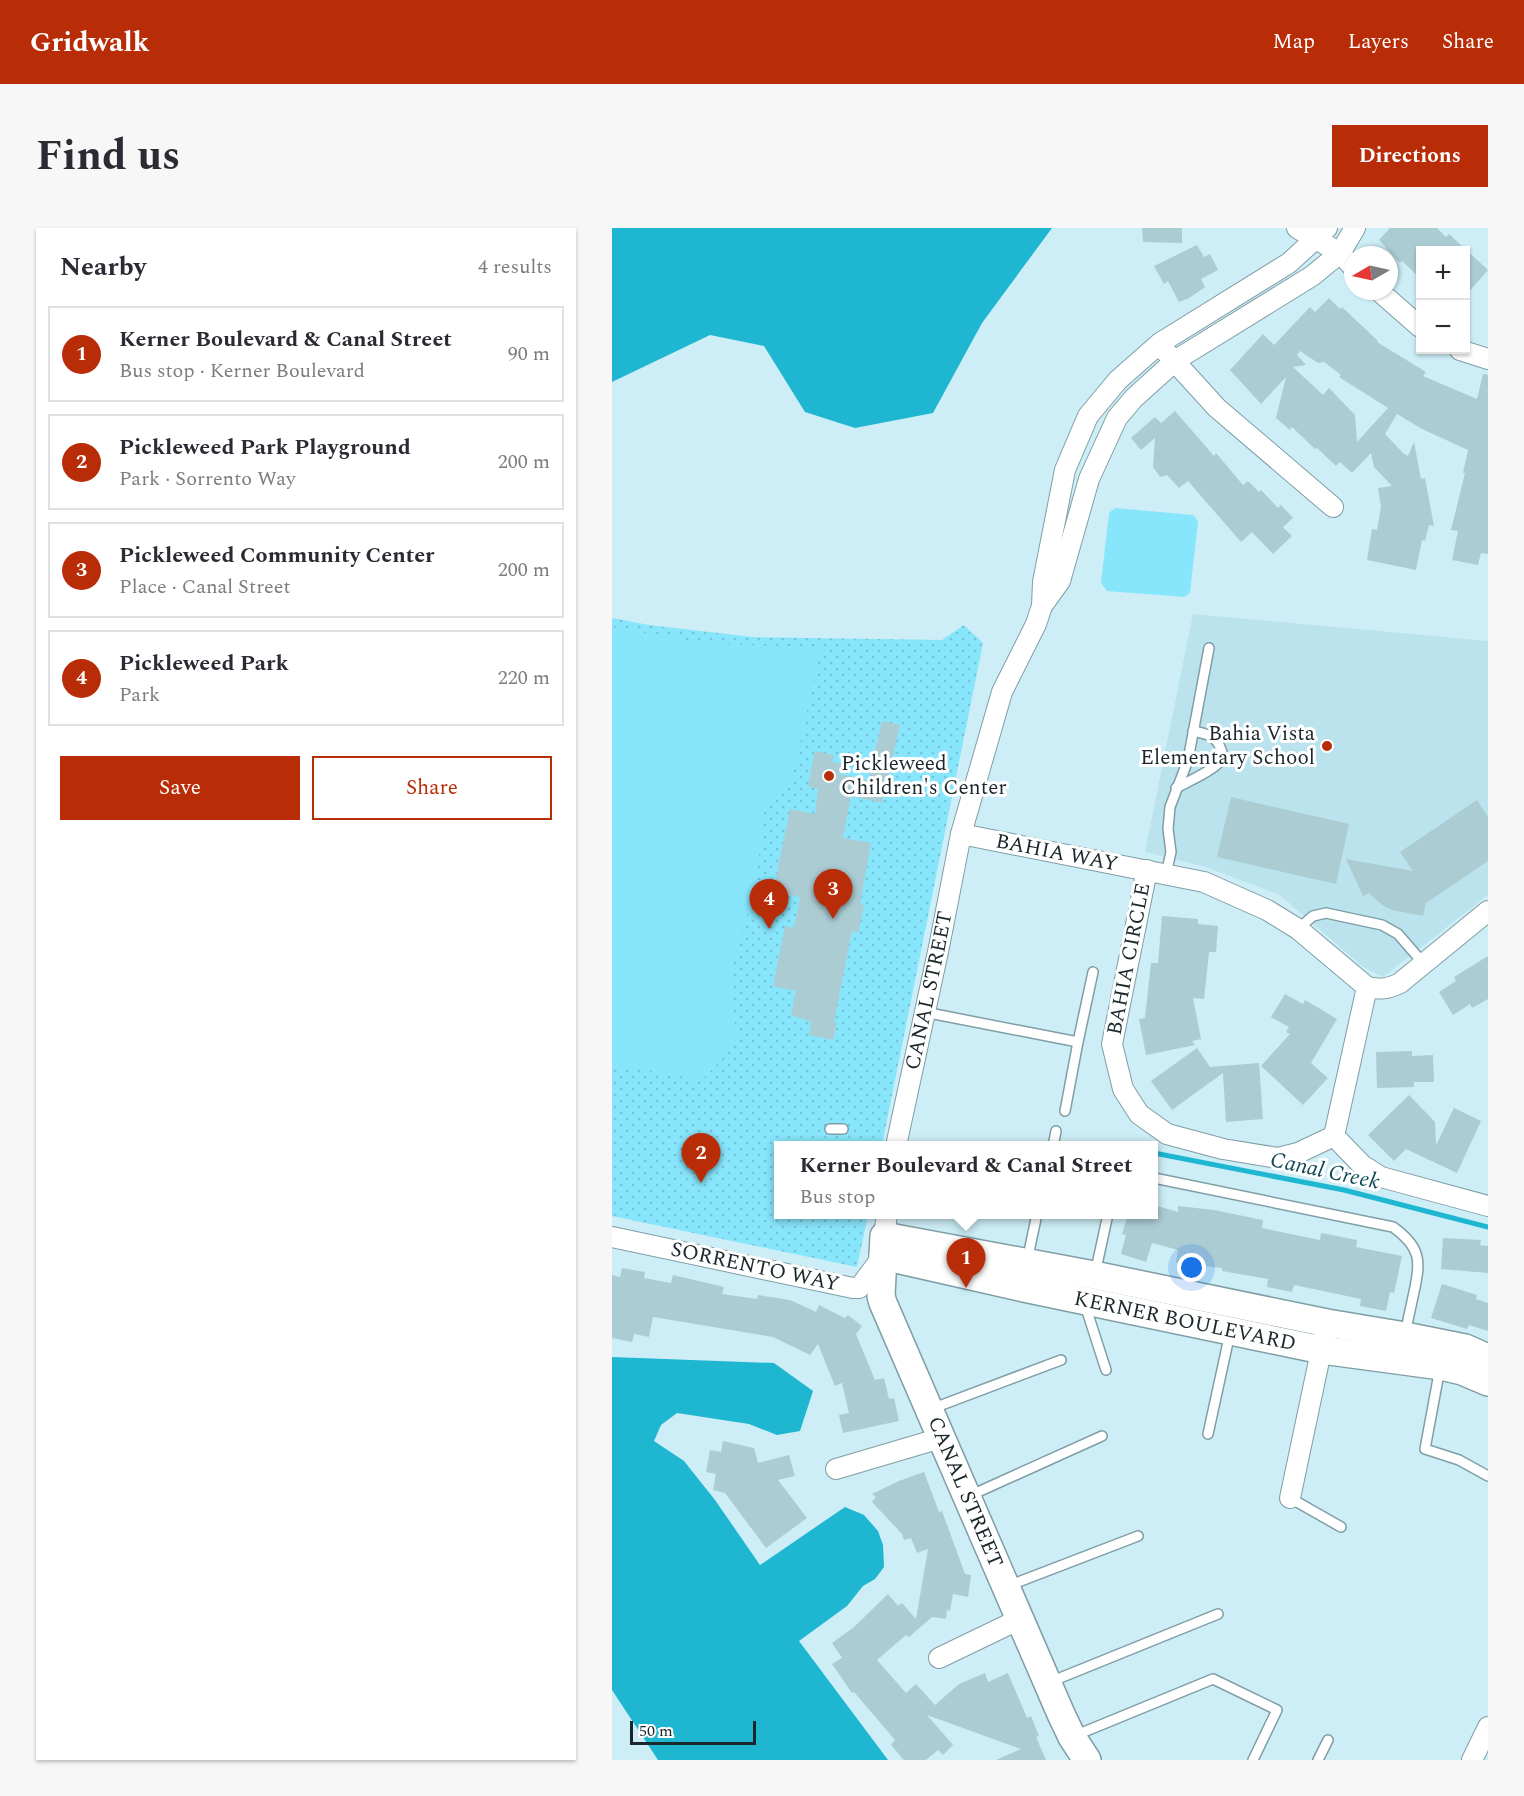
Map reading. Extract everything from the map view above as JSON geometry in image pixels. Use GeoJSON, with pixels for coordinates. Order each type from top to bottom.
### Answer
{"type":"FeatureCollection","features":[{"type":"Feature","properties":{"kind":"street"},"geometry":{"type":"LineString","coordinates":[[1297,228],[1321,233],[1344,258]]}},
{"type":"Feature","properties":{"kind":"street"},"geometry":{"type":"LineString","coordinates":[[1350,246],[1355,228]]}},
{"type":"Feature","properties":{"kind":"street"},"geometry":{"type":"LineString","coordinates":[[1042,606],[1042,582],[1065,470],[1088,416],[1118,380],[1160,343],[1289,263],[1321,233]]}},
{"type":"Feature","properties":{"kind":"street"},"geometry":{"type":"LineString","coordinates":[[1042,606],[1060,581],[1089,479],[1117,418],[1134,398],[1174,362],[1312,276],[1344,261]]}},
{"type":"Feature","properties":{"kind":"street"},"geometry":{"type":"LineString","coordinates":[[1389,300],[1416,323]]}},
{"type":"Feature","properties":{"kind":"street"},"geometry":{"type":"LineString","coordinates":[[1160,343],[1174,362],[1217,408],[1334,507]]}},
{"type":"Feature","properties":{"kind":"street"},"geometry":{"type":"LineString","coordinates":[[1470,353],[1488,359]]}},
{"type":"Feature","properties":{"kind":"street","name":"CANAL STREET"},"geometry":{"type":"LineString","coordinates":[[897,1141],[961,834],[1002,692],[1036,624],[1042,606]]}},
{"type":"Feature","properties":{"kind":"street","name":"BAHIA WAY"},"geometry":{"type":"LineString","coordinates":[[961,834],[1204,882],[1244,898],[1298,929],[1367,987]]}},
{"type":"Feature","properties":{"kind":"street","name":"BAHIA CIRCLE"},"geometry":{"type":"LineString","coordinates":[[1157,872],[1112,1044],[1123,1089],[1139,1114],[1167,1134],[1223,1149],[1278,1158],[1298,1153],[1334,1136]]}},
{"type":"Feature","properties":{"kind":"street"},"geometry":{"type":"LineString","coordinates":[[1487,914],[1390,988],[1377,990],[1367,987],[1334,1136],[1362,1165],[1381,1177],[1488,1206]]}},
{"type":"Feature","properties":{"kind":"street","name":"CANAL STREET"},"geometry":{"type":"LineString","coordinates":[[885,1236],[881,1296],[1047,1683],[1072,1737],[1087,1760]]}},
{"type":"Feature","properties":{"kind":"street","name":"KERNER BOULEVARD"},"geometry":{"type":"LineString","coordinates":[[885,1236],[1465,1348],[1488,1358]]}},
{"type":"Feature","properties":{"kind":"street","name":"KERNER BOULEVARD"},"geometry":{"type":"LineString","coordinates":[[885,1236],[1084,1300],[1322,1350],[1441,1366],[1462,1371],[1488,1382]]}},
{"type":"Feature","properties":{"kind":"street","name":"SORRENTO WAY"},"geometry":{"type":"LineString","coordinates":[[612,1237],[859,1288],[885,1236]]}},
{"type":"Feature","properties":{"kind":"street"},"geometry":{"type":"LineString","coordinates":[[1290,1498],[1327,1323]]}},
{"type":"Feature","properties":{"kind":"street"},"geometry":{"type":"LineString","coordinates":[[836,1469],[941,1438]]}},
{"type":"Feature","properties":{"kind":"street"},"geometry":{"type":"LineString","coordinates":[[939,1658],[1020,1619]]}},
{"type":"Feature","properties":{"kind":"street"},"geometry":{"type":"LineString","coordinates":[[1472,1760],[1488,1727]]}},
{"type":"Feature","properties":{"kind":"lane"},"geometry":{"type":"LineString","coordinates":[[1157,872],[1171,852],[1168,829],[1170,807],[1188,760],[1209,648]]}},
{"type":"Feature","properties":{"kind":"lane"},"geometry":{"type":"LineString","coordinates":[[1176,788],[1215,767],[1221,760],[1222,751],[1219,742],[1209,735],[1193,731]]}},
{"type":"Feature","properties":{"kind":"lane"},"geometry":{"type":"LineString","coordinates":[[1298,929],[1313,916],[1326,913],[1382,925],[1398,934],[1424,964]]}},
{"type":"Feature","properties":{"kind":"lane"},"geometry":{"type":"LineString","coordinates":[[1065,1112],[1093,972]]}},
{"type":"Feature","properties":{"kind":"lane"},"geometry":{"type":"LineString","coordinates":[[924,1012],[1078,1042]]}},
{"type":"Feature","properties":{"kind":"lane"},"geometry":{"type":"LineString","coordinates":[[830,1129],[843,1129]]}},
{"type":"Feature","properties":{"kind":"lane"},"geometry":{"type":"LineString","coordinates":[[1054,1141],[1056,1131]]}},
{"type":"Feature","properties":{"kind":"lane"},"geometry":{"type":"LineString","coordinates":[[1158,1179],[1393,1227],[1407,1236],[1419,1258],[1419,1272],[1405,1336]]}},
{"type":"Feature","properties":{"kind":"lane"},"geometry":{"type":"LineString","coordinates":[[1027,1263],[1036,1219]]}},
{"type":"Feature","properties":{"kind":"lane"},"geometry":{"type":"LineString","coordinates":[[1095,1275],[1107,1219]]}},
{"type":"Feature","properties":{"kind":"lane"},"geometry":{"type":"LineString","coordinates":[[1084,1300],[1106,1370]]}},
{"type":"Feature","properties":{"kind":"lane"},"geometry":{"type":"LineString","coordinates":[[1208,1434],[1230,1330]]}},
{"type":"Feature","properties":{"kind":"lane"},"geometry":{"type":"LineString","coordinates":[[929,1410],[1061,1360]]}},
{"type":"Feature","properties":{"kind":"lane"},"geometry":{"type":"LineString","coordinates":[[1441,1366],[1425,1449],[1459,1460],[1488,1476]]}},
{"type":"Feature","properties":{"kind":"lane"},"geometry":{"type":"LineString","coordinates":[[967,1497],[1102,1436]]}},
{"type":"Feature","properties":{"kind":"lane"},"geometry":{"type":"LineString","coordinates":[[1290,1498],[1341,1527]]}},
{"type":"Feature","properties":{"kind":"lane"},"geometry":{"type":"LineString","coordinates":[[1006,1587],[1138,1536]]}},
{"type":"Feature","properties":{"kind":"lane"},"geometry":{"type":"LineString","coordinates":[[1047,1683],[1218,1614]]}},
{"type":"Feature","properties":{"kind":"lane"},"geometry":{"type":"LineString","coordinates":[[1072,1737],[1214,1679],[1277,1710],[1253,1760]]}},
{"type":"Feature","properties":{"kind":"lane"},"geometry":{"type":"LineString","coordinates":[[1318,1760],[1328,1740]]}},
{"type":"Feature","properties":{"kind":"shaded area"},"geometry":{"type":"Polygon","coordinates":[[[612,228],[1052,228],[982,323],[933,413],[855,428],[805,412],[764,346],[710,335],[612,382],[612,228]]]}},
{"type":"Feature","properties":{"kind":"shaded area"},"geometry":{"type":"Polygon","coordinates":[[[1115,508],[1193,515],[1198,521],[1190,593],[1184,597],[1107,591],[1101,583],[1109,513],[1115,508]]]}},
{"type":"Feature","properties":{"kind":"shaded area","name":"Bahia Vista Elementary School"},"geometry":{"type":"Polygon","coordinates":[[[1193,614],[1488,641],[1488,895],[1383,977],[1362,966],[1280,895],[1206,867],[1145,852],[1193,614]]]}},
{"type":"Feature","properties":{"kind":"shaded area"},"geometry":{"type":"Polygon","coordinates":[[[612,618],[649,625],[753,637],[942,640],[964,625],[983,643],[883,1141],[774,1141],[774,1219],[867,1219],[857,1267],[612,1216],[612,618]]]}},
{"type":"Feature","properties":{"kind":"shaded area"},"geometry":{"type":"Polygon","coordinates":[[[612,627],[708,644],[821,647],[796,763],[789,784],[768,801],[764,814],[762,845],[755,870],[753,895],[730,972],[736,1037],[728,1053],[702,1080],[612,1064],[612,627]]]}},
{"type":"Feature","properties":{"kind":"shaded area"},"geometry":{"type":"Polygon","coordinates":[[[612,1357],[774,1363],[813,1391],[800,1431],[777,1435],[749,1424],[677,1413],[661,1425],[654,1441],[684,1461],[715,1500],[760,1565],[845,1507],[864,1515],[878,1531],[883,1545],[884,1567],[875,1579],[863,1586],[847,1606],[799,1641],[888,1760],[658,1760],[612,1690],[612,1357]]]}},
{"type":"Feature","properties":{"kind":"building"},"geometry":{"type":"Polygon","coordinates":[[[1142,228],[1182,228],[1182,243],[1143,242],[1142,228]]]}},
{"type":"Feature","properties":{"kind":"building"},"geometry":{"type":"Polygon","coordinates":[[[1390,228],[1437,228],[1446,237],[1449,234],[1462,246],[1416,246],[1416,274],[1402,261],[1400,263],[1398,261],[1398,246],[1384,246],[1379,240],[1390,228]]]}},
{"type":"Feature","properties":{"kind":"building"},"geometry":{"type":"Polygon","coordinates":[[[1197,245],[1204,257],[1210,254],[1218,270],[1201,279],[1205,287],[1179,302],[1168,281],[1164,284],[1154,266],[1197,245]]]}},
{"type":"Feature","properties":{"kind":"building"},"geometry":{"type":"Polygon","coordinates":[[[1470,253],[1488,270],[1470,290],[1470,253]]]}},
{"type":"Feature","properties":{"kind":"building"},"geometry":{"type":"Polygon","coordinates":[[[1329,298],[1340,309],[1342,307],[1377,342],[1426,372],[1423,376],[1477,399],[1483,374],[1488,375],[1488,554],[1481,553],[1478,565],[1452,560],[1458,531],[1451,530],[1465,473],[1463,473],[1468,450],[1422,429],[1397,414],[1385,434],[1408,456],[1414,442],[1421,479],[1425,478],[1434,526],[1429,525],[1425,541],[1422,540],[1416,570],[1367,560],[1372,529],[1377,530],[1381,507],[1378,488],[1392,486],[1374,467],[1371,453],[1352,473],[1340,462],[1336,466],[1292,427],[1290,430],[1276,418],[1286,377],[1261,404],[1230,370],[1263,334],[1274,345],[1310,307],[1315,312],[1329,298]],[[1300,351],[1297,355],[1306,365],[1293,367],[1323,395],[1329,388],[1355,415],[1357,442],[1388,408],[1339,377],[1341,375],[1324,362],[1318,363],[1300,351]]]}},
{"type":"Feature","properties":{"kind":"building"},"geometry":{"type":"Polygon","coordinates":[[[1175,411],[1243,485],[1248,481],[1259,492],[1261,490],[1278,508],[1281,505],[1293,518],[1283,527],[1292,536],[1273,554],[1252,532],[1241,542],[1188,481],[1179,488],[1167,475],[1160,477],[1153,467],[1155,438],[1141,450],[1131,438],[1155,417],[1161,423],[1175,411]]]}},
{"type":"Feature","properties":{"kind":"building"},"geometry":{"type":"Polygon","coordinates":[[[882,721],[900,725],[882,803],[851,796],[843,838],[871,843],[860,904],[864,905],[858,933],[852,931],[834,1022],[837,1023],[833,1040],[809,1035],[811,1022],[791,1015],[796,991],[773,986],[785,926],[794,928],[800,897],[773,892],[790,809],[815,814],[818,789],[808,786],[815,751],[834,755],[832,762],[842,764],[839,774],[868,780],[882,721]]]}},
{"type":"Feature","properties":{"kind":"building"},"geometry":{"type":"Polygon","coordinates":[[[1231,797],[1349,824],[1336,884],[1217,857],[1231,797]]]}},
{"type":"Feature","properties":{"kind":"building"},"geometry":{"type":"Polygon","coordinates":[[[1477,800],[1488,817],[1488,861],[1426,903],[1423,916],[1392,910],[1382,905],[1369,893],[1363,896],[1346,859],[1413,871],[1400,852],[1477,800]]]}},
{"type":"Feature","properties":{"kind":"building"},"geometry":{"type":"Polygon","coordinates":[[[1162,916],[1198,919],[1198,924],[1218,926],[1216,952],[1209,952],[1204,999],[1193,998],[1201,1039],[1192,1041],[1195,1045],[1146,1055],[1139,1019],[1145,1018],[1151,963],[1158,963],[1162,916]]]}},
{"type":"Feature","properties":{"kind":"building"},"geometry":{"type":"Polygon","coordinates":[[[1488,956],[1488,999],[1472,1008],[1470,1004],[1453,1015],[1439,992],[1456,981],[1454,977],[1488,956]]]}},
{"type":"Feature","properties":{"kind":"building"},"geometry":{"type":"Polygon","coordinates":[[[1285,994],[1303,1004],[1305,1000],[1337,1019],[1311,1063],[1328,1078],[1303,1105],[1261,1066],[1290,1034],[1286,1032],[1289,1027],[1271,1017],[1285,994]]]}},
{"type":"Feature","properties":{"kind":"building"},"geometry":{"type":"Polygon","coordinates":[[[1197,1048],[1210,1067],[1259,1063],[1263,1119],[1226,1122],[1223,1073],[1172,1110],[1151,1081],[1197,1048]]]}},
{"type":"Feature","properties":{"kind":"building"},"geometry":{"type":"Polygon","coordinates":[[[1412,1051],[1412,1056],[1433,1055],[1434,1082],[1414,1082],[1414,1087],[1377,1088],[1376,1052],[1412,1051]]]}},
{"type":"Feature","properties":{"kind":"building"},"geometry":{"type":"Polygon","coordinates":[[[1409,1095],[1435,1122],[1436,1145],[1454,1108],[1481,1121],[1457,1173],[1406,1149],[1394,1161],[1368,1135],[1409,1095]]]}},
{"type":"Feature","properties":{"kind":"building"},"geometry":{"type":"Polygon","coordinates":[[[1158,1206],[1178,1212],[1178,1206],[1214,1210],[1263,1220],[1262,1228],[1320,1240],[1321,1233],[1357,1240],[1356,1247],[1402,1256],[1394,1293],[1390,1292],[1386,1311],[1360,1306],[1361,1299],[1294,1285],[1292,1292],[1267,1287],[1268,1279],[1222,1271],[1222,1268],[1176,1263],[1178,1250],[1152,1243],[1146,1262],[1121,1254],[1126,1235],[1122,1234],[1127,1219],[1158,1219],[1158,1206]]]}},
{"type":"Feature","properties":{"kind":"building"},"geometry":{"type":"Polygon","coordinates":[[[1443,1238],[1481,1240],[1480,1245],[1488,1246],[1488,1273],[1441,1269],[1443,1238]]]}},
{"type":"Feature","properties":{"kind":"building"},"geometry":{"type":"Polygon","coordinates":[[[622,1268],[645,1272],[644,1278],[671,1283],[673,1275],[724,1287],[722,1294],[757,1299],[758,1295],[790,1300],[816,1312],[819,1305],[845,1318],[848,1315],[862,1326],[856,1334],[875,1380],[884,1378],[889,1399],[894,1398],[899,1421],[843,1433],[839,1415],[849,1413],[842,1383],[835,1386],[818,1344],[810,1355],[773,1337],[653,1317],[649,1337],[634,1334],[632,1342],[612,1338],[612,1275],[620,1277],[622,1268]]]}},
{"type":"Feature","properties":{"kind":"building"},"geometry":{"type":"Polygon","coordinates":[[[1442,1284],[1477,1295],[1476,1299],[1488,1303],[1488,1331],[1469,1325],[1467,1329],[1431,1318],[1442,1284]]]}},
{"type":"Feature","properties":{"kind":"building"},"geometry":{"type":"Polygon","coordinates":[[[723,1441],[754,1448],[758,1463],[789,1455],[795,1476],[778,1480],[807,1518],[766,1548],[725,1493],[713,1490],[716,1474],[706,1472],[710,1450],[721,1452],[723,1441]]]}},
{"type":"Feature","properties":{"kind":"building"},"geometry":{"type":"Polygon","coordinates":[[[924,1472],[939,1512],[942,1511],[965,1574],[971,1575],[968,1597],[953,1594],[946,1619],[932,1617],[909,1637],[906,1635],[877,1660],[906,1693],[916,1684],[935,1705],[959,1684],[985,1673],[988,1682],[1008,1673],[1027,1718],[1031,1716],[1039,1736],[1036,1737],[1046,1760],[996,1760],[1021,1749],[927,1715],[953,1745],[943,1755],[938,1750],[926,1760],[904,1760],[891,1745],[895,1740],[854,1692],[852,1693],[832,1664],[842,1658],[832,1643],[853,1628],[888,1594],[898,1606],[902,1603],[916,1619],[928,1549],[917,1553],[911,1538],[904,1540],[902,1534],[872,1502],[876,1497],[872,1494],[924,1472]]]}},
{"type":"Feature","properties":{"kind":"waterway","name":"Canal Creek"},"geometry":{"type":"LineString","coordinates":[[1158,1154],[1344,1190],[1488,1227]]}},
{"type":"Feature","properties":{"kind":"place","name":"Bahia Vista Elementary School"},"geometry":{"type":"Point","coordinates":[1327,746]}},
{"type":"Feature","properties":{"kind":"place","name":"Pickleweed Children's Center"},"geometry":{"type":"Point","coordinates":[829,776]}},
{"type":"Feature","properties":{"kind":"place","name":"Pickleweed Community Center"},"geometry":{"type":"Point","coordinates":[833,919]}},
{"type":"Feature","properties":{"kind":"place","name":"Pickleweed Park"},"geometry":{"type":"Point","coordinates":[769,929]}},
{"type":"Feature","properties":{"kind":"place","name":"Pickleweed Park Playground"},"geometry":{"type":"Point","coordinates":[701,1183]}},
{"type":"Feature","properties":{"kind":"place","name":"Kerner Boulevard & Canal Street"},"geometry":{"type":"Point","coordinates":[966,1288]}}]}
